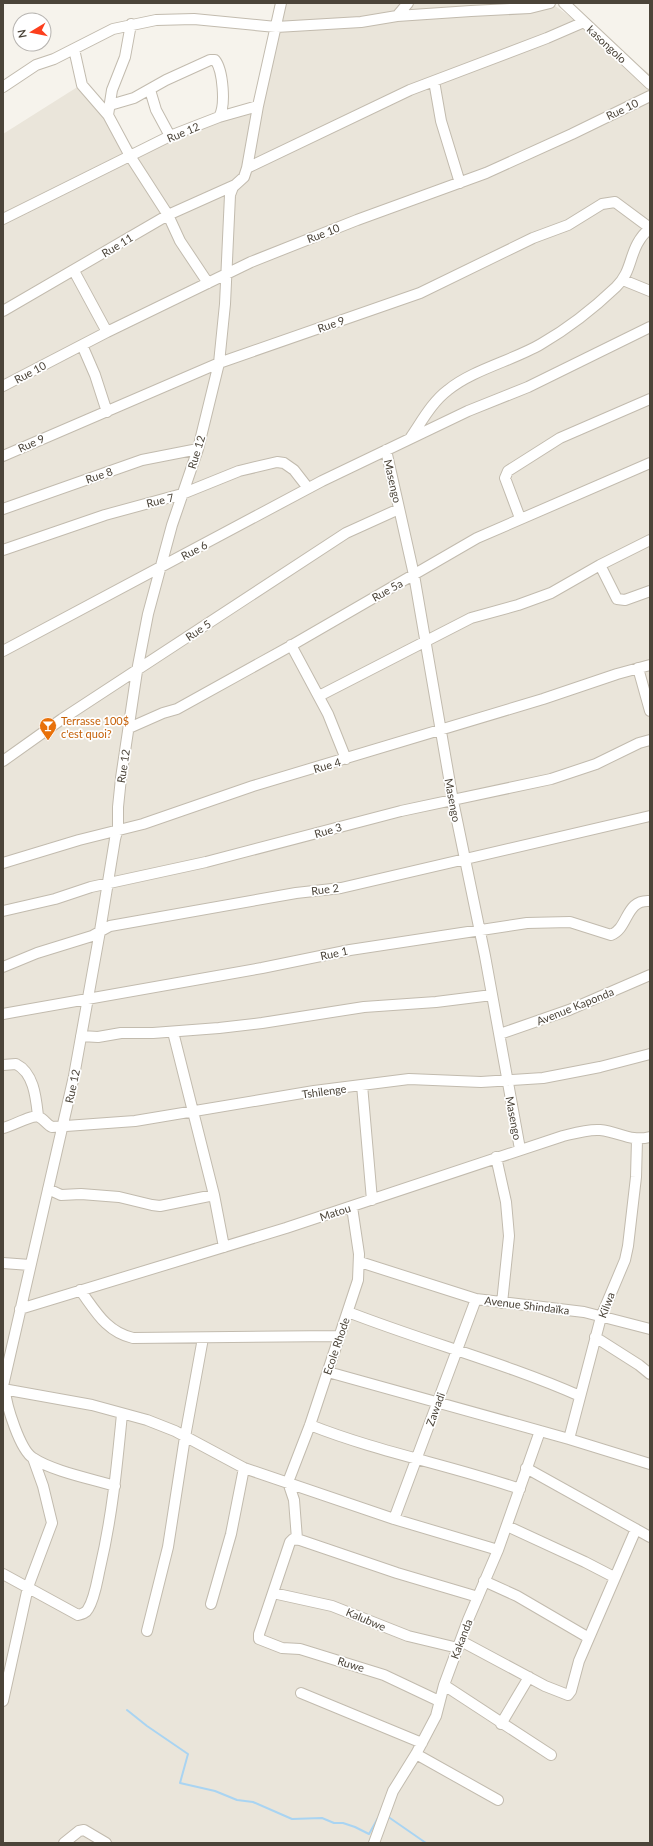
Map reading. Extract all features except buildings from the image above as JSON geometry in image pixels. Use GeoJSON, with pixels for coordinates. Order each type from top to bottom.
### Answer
{"type":"FeatureCollection","features":[{"type":"Feature","properties":{"kind":"street","name":"Rue 12"},"geometry":{"type":"LineString","coordinates":[[4,1388],[20,1309],[63,1127],[88,999],[118,830],[119,799],[137,671],[148,614],[159,568],[198,449],[219,363],[227,274],[230,194],[235,185],[241,180],[247,168],[258,106],[281,3]]}},
{"type":"Feature","properties":{"kind":"street"},"geometry":{"type":"LineString","coordinates":[[397,16],[408,3]]}},
{"type":"Feature","properties":{"kind":"street"},"geometry":{"type":"LineString","coordinates":[[3,87],[36,65],[54,59],[113,29],[131,24],[156,20],[183,19],[276,27],[361,22],[472,7],[530,8],[550,3]]}},
{"type":"Feature","properties":{"kind":"street","name":"kasongolo"},"geometry":{"type":"LineString","coordinates":[[564,3],[650,84]]}},
{"type":"Feature","properties":{"kind":"street"},"geometry":{"type":"LineString","coordinates":[[247,168],[434,80],[547,38],[584,22]]}},
{"type":"Feature","properties":{"kind":"street"},"geometry":{"type":"LineString","coordinates":[[109,110],[112,90],[125,57],[131,24]]}},
{"type":"Feature","properties":{"kind":"street"},"geometry":{"type":"LineString","coordinates":[[74,49],[82,85],[109,110],[130,156],[168,216],[180,241],[208,283]]}},
{"type":"Feature","properties":{"kind":"street"},"geometry":{"type":"LineString","coordinates":[[109,110],[150,90],[172,77],[210,60],[215,60],[220,69],[223,98],[223,109],[219,117]]}},
{"type":"Feature","properties":{"kind":"street"},"geometry":{"type":"LineString","coordinates":[[434,80],[441,121],[460,183]]}},
{"type":"Feature","properties":{"kind":"street"},"geometry":{"type":"LineString","coordinates":[[150,90],[156,110],[170,136]]}},
{"type":"Feature","properties":{"kind":"street","name":"Rue 10"},"geometry":{"type":"LineString","coordinates":[[3,386],[107,332],[272,253],[486,173],[558,141],[650,96]]}},
{"type":"Feature","properties":{"kind":"street","name":"Rue 12"},"geometry":{"type":"LineString","coordinates":[[3,219],[170,136],[219,117],[258,106]]}},
{"type":"Feature","properties":{"kind":"street","name":"Rue 11"},"geometry":{"type":"LineString","coordinates":[[3,311],[168,216],[235,185]]}},
{"type":"Feature","properties":{"kind":"street","name":"Rue 9"},"geometry":{"type":"LineString","coordinates":[[3,456],[219,363],[420,293],[533,238],[568,225],[602,204],[615,202],[650,228]]}},
{"type":"Feature","properties":{"kind":"street"},"geometry":{"type":"LineString","coordinates":[[411,438],[440,396],[453,386],[541,344],[579,318],[622,280],[629,269],[632,252],[638,241],[650,228]]}},
{"type":"Feature","properties":{"kind":"street"},"geometry":{"type":"LineString","coordinates":[[74,271],[107,332]]}},
{"type":"Feature","properties":{"kind":"street"},"geometry":{"type":"LineString","coordinates":[[622,280],[650,291]]}},
{"type":"Feature","properties":{"kind":"street","name":"Rue 6"},"geometry":{"type":"LineString","coordinates":[[3,651],[308,488],[468,411],[528,387],[650,327]]}},
{"type":"Feature","properties":{"kind":"street"},"geometry":{"type":"LineString","coordinates":[[82,345],[95,375],[107,412]]}},
{"type":"Feature","properties":{"kind":"street"},"geometry":{"type":"LineString","coordinates":[[520,518],[505,478],[508,471],[560,438],[650,399]]}},
{"type":"Feature","properties":{"kind":"street","name":"Rue 8"},"geometry":{"type":"LineString","coordinates":[[3,509],[142,460],[198,449]]}},
{"type":"Feature","properties":{"kind":"street","name":"Masengo"},"geometry":{"type":"LineString","coordinates":[[386,450],[414,575],[453,801],[500,1034],[520,1149]]}},
{"type":"Feature","properties":{"kind":"street","name":"Rue 7"},"geometry":{"type":"LineString","coordinates":[[3,550],[105,515],[182,494],[239,472],[277,462],[284,463],[294,470],[308,488]]}},
{"type":"Feature","properties":{"kind":"street","name":"Rue 5a"},"geometry":{"type":"LineString","coordinates":[[129,728],[163,713],[177,709],[477,538],[650,462]]}},
{"type":"Feature","properties":{"kind":"street","name":"Rue 5"},"geometry":{"type":"LineString","coordinates":[[3,761],[62,719],[351,530],[399,509]]}},
{"type":"Feature","properties":{"kind":"street"},"geometry":{"type":"LineString","coordinates":[[319,696],[478,615],[512,607],[551,593],[600,565],[650,540]]}},
{"type":"Feature","properties":{"kind":"street"},"geometry":{"type":"LineString","coordinates":[[600,565],[618,599],[625,600],[650,591]]}},
{"type":"Feature","properties":{"kind":"street"},"geometry":{"type":"LineString","coordinates":[[291,645],[319,696],[346,759]]}},
{"type":"Feature","properties":{"kind":"street","name":"Rue 4"},"geometry":{"type":"LineString","coordinates":[[3,863],[143,824],[253,786],[543,699],[650,665]]}},
{"type":"Feature","properties":{"kind":"street"},"geometry":{"type":"LineString","coordinates":[[638,668],[650,711]]}},
{"type":"Feature","properties":{"kind":"street","name":"Rue 3"},"geometry":{"type":"LineString","coordinates":[[3,911],[55,899],[108,883],[206,862],[401,811],[552,779],[596,764],[638,743],[650,740]]}},
{"type":"Feature","properties":{"kind":"street","name":"Rue 2"},"geometry":{"type":"LineString","coordinates":[[3,967],[38,953],[92,936],[110,926],[296,893],[341,888],[464,858],[650,816]]}},
{"type":"Feature","properties":{"kind":"street","name":"Rue 1"},"geometry":{"type":"LineString","coordinates":[[3,1014],[262,968],[350,950],[527,923],[562,921],[578,924],[611,935],[620,929],[632,907],[641,902],[650,901]]}},
{"type":"Feature","properties":{"kind":"street","name":"Avenue Kaponda"},"geometry":{"type":"LineString","coordinates":[[500,1034],[569,1010],[650,975]]}},
{"type":"Feature","properties":{"kind":"street"},"geometry":{"type":"LineString","coordinates":[[81,1036],[98,1037],[121,1033],[173,1032],[262,1023],[364,1007],[436,1002],[492,995]]}},
{"type":"Feature","properties":{"kind":"street"},"geometry":{"type":"LineString","coordinates":[[173,1032],[214,1195],[224,1247]]}},
{"type":"Feature","properties":{"kind":"street","name":"Tshilenge"},"geometry":{"type":"LineString","coordinates":[[38,1116],[52,1127],[107,1124],[193,1113],[314,1092],[422,1078],[456,1082],[508,1081],[572,1073],[650,1054]]}},
{"type":"Feature","properties":{"kind":"street"},"geometry":{"type":"LineString","coordinates":[[3,1064],[16,1064],[27,1073],[31,1082],[38,1116],[33,1116],[15,1125],[3,1128]]}},
{"type":"Feature","properties":{"kind":"street"},"geometry":{"type":"LineString","coordinates":[[362,1085],[372,1200]]}},
{"type":"Feature","properties":{"kind":"street","name":"Matou"},"geometry":{"type":"LineString","coordinates":[[20,1309],[372,1200],[496,1157],[563,1136],[592,1130],[609,1131],[637,1140]]}},
{"type":"Feature","properties":{"kind":"street"},"geometry":{"type":"LineString","coordinates":[[637,1140],[650,1137]]}},
{"type":"Feature","properties":{"kind":"street","name":"Kilwa"},"geometry":{"type":"LineString","coordinates":[[569,1439],[601,1317],[625,1260],[634,1199],[637,1140]]}},
{"type":"Feature","properties":{"kind":"street"},"geometry":{"type":"LineString","coordinates":[[496,1157],[506,1202],[509,1236],[502,1304]]}},
{"type":"Feature","properties":{"kind":"street"},"geometry":{"type":"LineString","coordinates":[[48,1189],[61,1196],[81,1194],[119,1197],[160,1206],[214,1195]]}},
{"type":"Feature","properties":{"kind":"street","name":"Ecole Rhode"},"geometry":{"type":"LineString","coordinates":[[288,1482],[310,1425],[358,1280],[360,1262],[352,1206]]}},
{"type":"Feature","properties":{"kind":"street","name":"Avenue Shindaïka"},"geometry":{"type":"LineString","coordinates":[[360,1262],[476,1299],[502,1304],[565,1309],[632,1323],[650,1329]]}},
{"type":"Feature","properties":{"kind":"street"},"geometry":{"type":"LineString","coordinates":[[3,1263],[30,1265]]}},
{"type":"Feature","properties":{"kind":"street"},"geometry":{"type":"LineString","coordinates":[[80,1290],[109,1328],[123,1336],[133,1338],[339,1336]]}},
{"type":"Feature","properties":{"kind":"street","name":"Zawadi"},"geometry":{"type":"LineString","coordinates":[[394,1519],[476,1299]]}},
{"type":"Feature","properties":{"kind":"street"},"geometry":{"type":"LineString","coordinates":[[348,1312],[522,1372],[580,1396]]}},
{"type":"Feature","properties":{"kind":"street"},"geometry":{"type":"LineString","coordinates":[[595,1337],[639,1365],[650,1374]]}},
{"type":"Feature","properties":{"kind":"street"},"geometry":{"type":"LineString","coordinates":[[147,1631],[168,1547],[185,1437],[203,1338]]}},
{"type":"Feature","properties":{"kind":"street"},"geometry":{"type":"LineString","coordinates":[[328,1372],[569,1439],[650,1464]]}},
{"type":"Feature","properties":{"kind":"street"},"geometry":{"type":"LineString","coordinates":[[115,1486],[58,1469],[29,1455],[17,1432],[4,1388],[92,1405],[162,1425],[244,1468],[394,1519],[498,1550]]}},
{"type":"Feature","properties":{"kind":"street"},"geometry":{"type":"LineString","coordinates":[[3,1574],[78,1615],[88,1610],[98,1579],[108,1536],[115,1486],[122,1414]]}},
{"type":"Feature","properties":{"kind":"street"},"geometry":{"type":"LineString","coordinates":[[310,1425],[416,1460],[464,1471],[520,1488]]}},
{"type":"Feature","properties":{"kind":"street","name":"Kakanda"},"geometry":{"type":"LineString","coordinates":[[374,1843],[393,1791],[416,1754],[436,1716],[444,1685],[478,1596],[498,1550],[540,1431]]}},
{"type":"Feature","properties":{"kind":"street"},"geometry":{"type":"LineString","coordinates":[[3,1700],[28,1587],[52,1523],[44,1486],[33,1458]]}},
{"type":"Feature","properties":{"kind":"street"},"geometry":{"type":"LineString","coordinates":[[211,1604],[232,1534],[244,1468]]}},
{"type":"Feature","properties":{"kind":"street"},"geometry":{"type":"LineString","coordinates":[[526,1468],[650,1537]]}},
{"type":"Feature","properties":{"kind":"street"},"geometry":{"type":"LineString","coordinates":[[288,1482],[294,1500],[297,1539]]}},
{"type":"Feature","properties":{"kind":"street"},"geometry":{"type":"LineString","coordinates":[[507,1526],[614,1577]]}},
{"type":"Feature","properties":{"kind":"street"},"geometry":{"type":"LineString","coordinates":[[484,1582],[517,1596],[589,1638],[636,1528]]}},
{"type":"Feature","properties":{"kind":"street"},"geometry":{"type":"LineString","coordinates":[[273,1593],[290,1542],[293,1539],[297,1539],[397,1573],[478,1596]]}},
{"type":"Feature","properties":{"kind":"street","name":"Ruwe"},"geometry":{"type":"LineString","coordinates":[[273,1593],[259,1634],[260,1639],[282,1648],[300,1649],[384,1675],[439,1701]]}},
{"type":"Feature","properties":{"kind":"street","name":"Kalubwe"},"geometry":{"type":"LineString","coordinates":[[273,1593],[332,1606],[402,1634],[460,1644],[562,1694],[568,1695],[571,1691],[579,1661],[589,1638]]}},
{"type":"Feature","properties":{"kind":"street"},"geometry":{"type":"LineString","coordinates":[[501,1724],[529,1677]]}},
{"type":"Feature","properties":{"kind":"street"},"geometry":{"type":"LineString","coordinates":[[444,1685],[501,1724],[551,1754]]}},
{"type":"Feature","properties":{"kind":"street"},"geometry":{"type":"LineString","coordinates":[[301,1693],[422,1743]]}},
{"type":"Feature","properties":{"kind":"street"},"geometry":{"type":"LineString","coordinates":[[416,1754],[498,1800]]}},
{"type":"Feature","properties":{"kind":"street"},"geometry":{"type":"LineString","coordinates":[[64,1843],[82,1830],[106,1843]]}},
{"type":"Feature","properties":{"kind":"shaded area"},"geometry":{"type":"Polygon","coordinates":[[[281,3],[551,3],[650,74],[650,1843],[3,1843],[3,134],[79,86],[138,153],[260,99],[281,3]]]}},
{"type":"Feature","properties":{"kind":"waterway"},"geometry":{"type":"LineString","coordinates":[[127,1710],[147,1726],[188,1754],[180,1783],[215,1791],[237,1800],[253,1802],[292,1819],[322,1818],[334,1823],[343,1823],[355,1827],[369,1834],[378,1818]]}},
{"type":"Feature","properties":{"kind":"waterway"},"geometry":{"type":"LineString","coordinates":[[387,1816],[426,1843]]}},
{"type":"Feature","properties":{"kind":"place","name":"Terrasse 100$ c'est quoi?"},"geometry":{"type":"Point","coordinates":[48,741]}}]}
